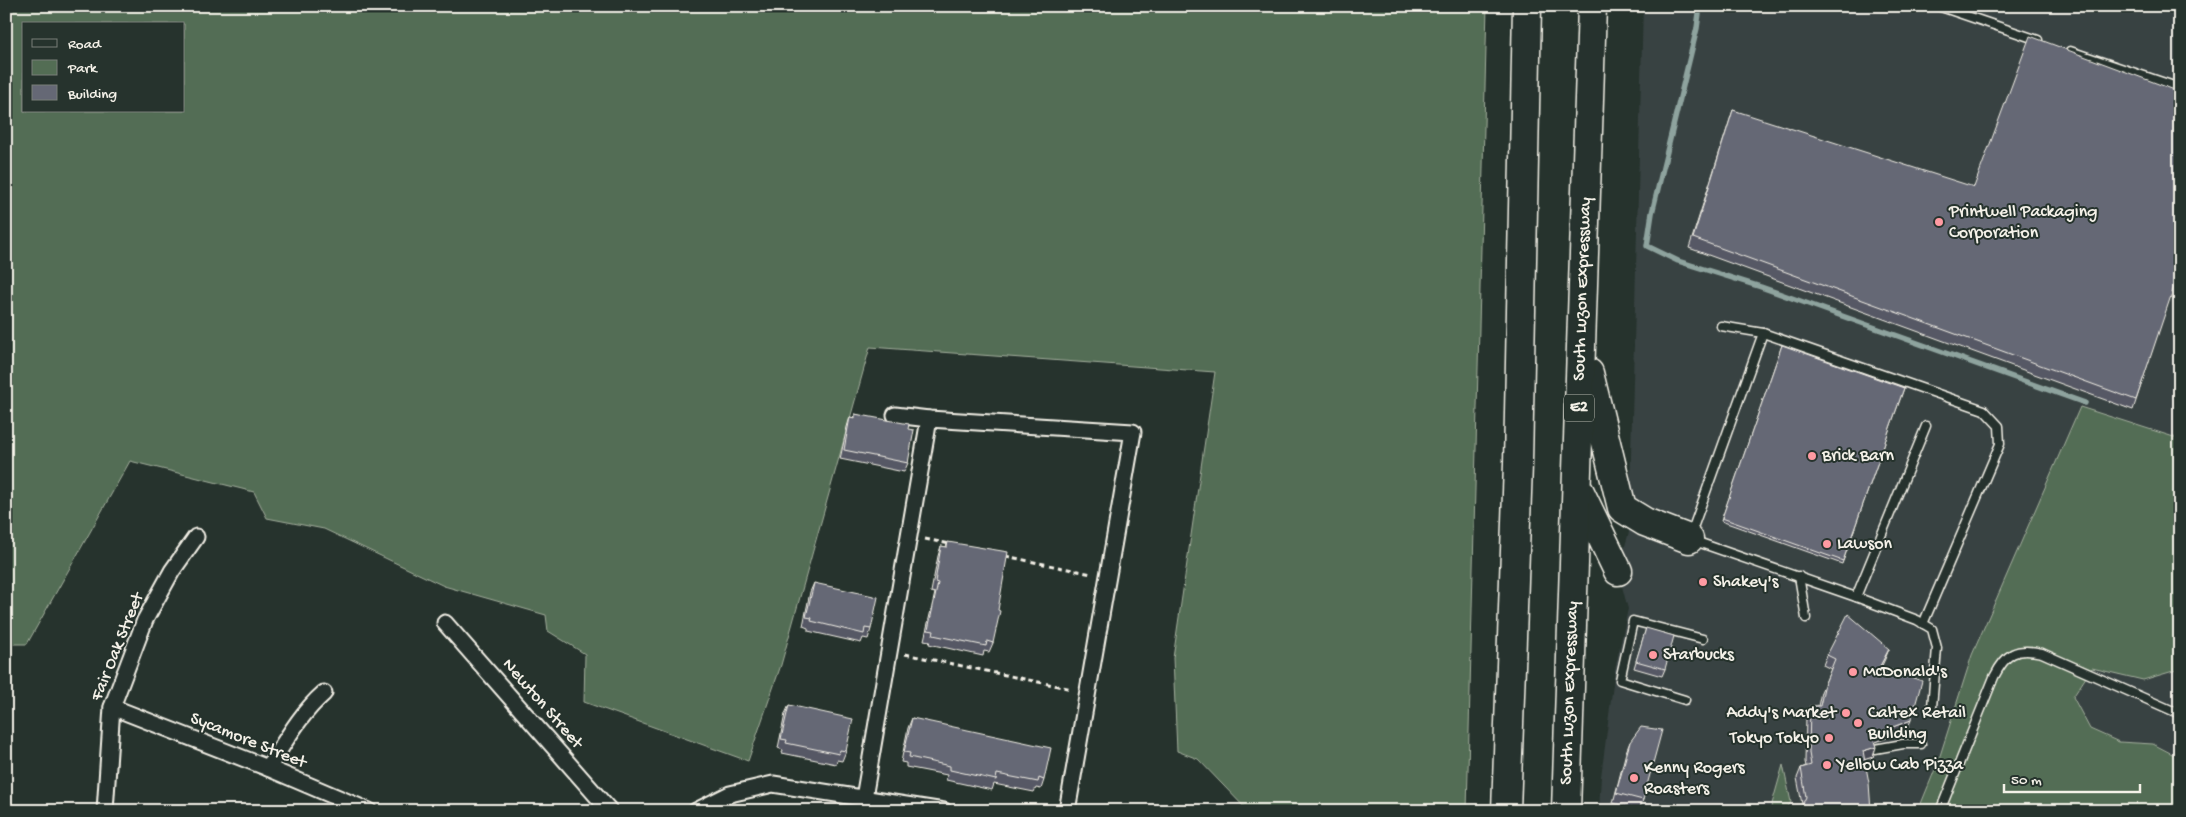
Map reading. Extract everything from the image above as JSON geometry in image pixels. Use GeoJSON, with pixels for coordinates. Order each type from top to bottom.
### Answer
{"type":"FeatureCollection","features":[{"type":"Feature","properties":{"kind":"highway"},"geometry":{"type":"LineString","coordinates":[[1506,811],[1518,464],[1527,6]]}},
{"type":"Feature","properties":{"kind":"highway","name":"South Luzon Expressway"},"geometry":{"type":"LineString","coordinates":[[1566,811],[1592,6]]}},
{"type":"Feature","properties":{"kind":"highway"},"geometry":{"type":"LineString","coordinates":[[1580,336],[1622,508],[1644,522],[1689,539]]}},
{"type":"Feature","properties":{"kind":"highway"},"geometry":{"type":"LineString","coordinates":[[1577,486],[1618,571]]}},
{"type":"Feature","properties":{"kind":"street"},"geometry":{"type":"LineString","coordinates":[[894,415],[929,419],[1133,432],[1067,811]]}},
{"type":"Feature","properties":{"kind":"street"},"geometry":{"type":"LineString","coordinates":[[864,798],[891,651],[929,419]]}},
{"type":"Feature","properties":{"kind":"street","name":"Fair Oak Street"},"geometry":{"type":"LineString","coordinates":[[105,811],[112,707],[145,620],[172,571],[196,538]]}},
{"type":"Feature","properties":{"kind":"street","name":"Newton Street"},"geometry":{"type":"LineString","coordinates":[[445,623],[610,811]]}},
{"type":"Feature","properties":{"kind":"street"},"geometry":{"type":"LineString","coordinates":[[268,768],[311,704],[324,693]]}},
{"type":"Feature","properties":{"kind":"street","name":"Sycamore Street"},"geometry":{"type":"LineString","coordinates":[[112,707],[268,768],[369,811]]}},
{"type":"Feature","properties":{"kind":"street"},"geometry":{"type":"LineString","coordinates":[[696,811],[730,794],[773,784],[944,811]]}},
{"type":"Feature","properties":{"kind":"lane"},"geometry":{"type":"LineString","coordinates":[[1938,6],[2049,44]]}},
{"type":"Feature","properties":{"kind":"lane"},"geometry":{"type":"LineString","coordinates":[[2059,47],[2180,88]]}},
{"type":"Feature","properties":{"kind":"lane"},"geometry":{"type":"LineString","coordinates":[[1721,326],[1763,333],[1984,410],[1999,426],[2000,444],[1923,624]]}},
{"type":"Feature","properties":{"kind":"lane"},"geometry":{"type":"LineString","coordinates":[[1763,333],[1689,539],[1856,596],[1932,629],[1937,648],[1932,707]]}},
{"type":"Feature","properties":{"kind":"lane"},"geometry":{"type":"LineString","coordinates":[[1856,596],[1926,426]]}},
{"type":"Feature","properties":{"kind":"lane"},"geometry":{"type":"LineString","coordinates":[[1799,576],[1806,618]]}},
{"type":"Feature","properties":{"kind":"lane"},"geometry":{"type":"LineString","coordinates":[[1685,700],[1620,680],[1633,621],[1703,639]]}},
{"type":"Feature","properties":{"kind":"lane"},"geometry":{"type":"LineString","coordinates":[[1940,811],[1994,677],[2002,662],[2014,652],[2030,650],[2042,653],[2180,714]]}},
{"type":"Feature","properties":{"kind":"lane"},"geometry":{"type":"LineString","coordinates":[[1874,749],[1904,744],[1920,744]]}},
{"type":"Feature","properties":{"kind":"path"},"geometry":{"type":"LineString","coordinates":[[910,535],[957,546]]}},
{"type":"Feature","properties":{"kind":"path"},"geometry":{"type":"LineString","coordinates":[[1004,556],[1108,578]]}},
{"type":"Feature","properties":{"kind":"path"},"geometry":{"type":"LineString","coordinates":[[891,651],[1088,692]]}},
{"type":"Feature","properties":{"kind":"shaded area"},"geometry":{"type":"Polygon","coordinates":[[[1643,6],[2180,6],[2180,439],[2080,407],[1918,811],[1599,811],[1601,777],[1615,669],[1628,609],[1618,571],[1629,532],[1643,6]]]}},
{"type":"Feature","properties":{"kind":"shaded area"},"geometry":{"type":"Polygon","coordinates":[[[2092,668],[2143,680],[2180,669],[2180,758],[2153,744],[2119,742],[2090,729],[2073,697],[2092,668]]]}},
{"type":"Feature","properties":{"kind":"green space"},"geometry":{"type":"Polygon","coordinates":[[[6,6],[1487,6],[1467,811],[1248,811],[1198,759],[1177,751],[1173,658],[1215,372],[870,347],[781,665],[748,761],[584,702],[585,654],[548,631],[546,615],[444,586],[324,529],[267,518],[254,492],[130,461],[27,644],[6,644],[6,6]]]}},
{"type":"Feature","properties":{"kind":"green space"},"geometry":{"type":"Polygon","coordinates":[[[2080,407],[2180,439],[2180,669],[2143,680],[2092,668],[2073,697],[2090,729],[2119,742],[2153,744],[2180,758],[2180,811],[1918,811],[1938,762],[1972,655],[2080,407]]]}},
{"type":"Feature","properties":{"kind":"green space"},"geometry":{"type":"Polygon","coordinates":[[[1783,765],[1791,802],[1785,811],[1770,811],[1783,765]]]}},
{"type":"Feature","properties":{"kind":"building","name":"Printwell Packaging Corporation"},"geometry":{"type":"Polygon","coordinates":[[[2030,36],[2180,92],[2180,269],[2136,400],[1693,238],[1733,110],[1974,187],[2030,36]]]}},
{"type":"Feature","properties":{"kind":"building","name":"Brick Barn"},"geometry":{"type":"Polygon","coordinates":[[[1782,345],[1904,388],[1843,561],[1722,518],[1782,345]]]}},
{"type":"Feature","properties":{"kind":"building"},"geometry":{"type":"Polygon","coordinates":[[[855,414],[909,424],[908,429],[914,430],[908,463],[844,450],[850,417],[855,418],[855,414]]]}},
{"type":"Feature","properties":{"kind":"building"},"geometry":{"type":"Polygon","coordinates":[[[948,542],[1008,552],[998,610],[1000,611],[993,643],[987,641],[986,646],[933,635],[934,631],[928,630],[938,583],[935,582],[941,546],[947,547],[948,542]]]}},
{"type":"Feature","properties":{"kind":"building"},"geometry":{"type":"Polygon","coordinates":[[[814,583],[878,597],[871,629],[865,628],[864,634],[811,621],[812,618],[806,617],[814,583]]]}},
{"type":"Feature","properties":{"kind":"building","name":"Caltex Retail Building"},"geometry":{"type":"Polygon","coordinates":[[[1848,614],[1889,649],[1880,666],[1922,681],[1911,720],[1872,735],[1876,747],[1863,751],[1869,783],[1871,811],[1799,811],[1806,797],[1801,768],[1811,765],[1809,753],[1810,706],[1820,706],[1825,683],[1835,659],[1827,655],[1848,614]]]}},
{"type":"Feature","properties":{"kind":"building","name":"Starbucks"},"geometry":{"type":"Polygon","coordinates":[[[1646,628],[1674,636],[1665,669],[1636,661],[1646,628]]]}},
{"type":"Feature","properties":{"kind":"building"},"geometry":{"type":"Polygon","coordinates":[[[789,705],[853,719],[846,751],[840,750],[839,754],[786,743],[787,740],[781,739],[789,705]]]}},
{"type":"Feature","properties":{"kind":"building"},"geometry":{"type":"Polygon","coordinates":[[[912,718],[1051,748],[1044,780],[1039,778],[1038,782],[997,774],[996,780],[950,770],[950,766],[909,757],[910,753],[904,752],[912,718]]]}},
{"type":"Feature","properties":{"kind":"building","name":"Kenny Rogers Roasters"},"geometry":{"type":"Polygon","coordinates":[[[1641,727],[1662,730],[1643,800],[1616,793],[1630,742],[1641,727]]]}},
{"type":"Feature","properties":{"kind":"waterway"},"geometry":{"type":"LineString","coordinates":[[1700,6],[1697,28],[1652,213],[1647,246],[1678,261],[1761,287],[2085,403]]}},
{"type":"Feature","properties":{"kind":"place","name":"Printwell Packaging Corporation"},"geometry":{"type":"Point","coordinates":[1939,222]}},
{"type":"Feature","properties":{"kind":"place","name":"Brick Barn"},"geometry":{"type":"Point","coordinates":[1812,456]}},
{"type":"Feature","properties":{"kind":"place","name":"Lawson"},"geometry":{"type":"Point","coordinates":[1827,544]}},
{"type":"Feature","properties":{"kind":"place","name":"Shakey's"},"geometry":{"type":"Point","coordinates":[1703,582]}},
{"type":"Feature","properties":{"kind":"place","name":"Starbucks"},"geometry":{"type":"Point","coordinates":[1653,655]}},
{"type":"Feature","properties":{"kind":"place","name":"McDonald's"},"geometry":{"type":"Point","coordinates":[1853,672]}},
{"type":"Feature","properties":{"kind":"place","name":"Addy's Market"},"geometry":{"type":"Point","coordinates":[1846,713]}},
{"type":"Feature","properties":{"kind":"place","name":"Caltex Retail Building"},"geometry":{"type":"Point","coordinates":[1858,723]}},
{"type":"Feature","properties":{"kind":"place","name":"Tokyo Tokyo"},"geometry":{"type":"Point","coordinates":[1829,738]}},
{"type":"Feature","properties":{"kind":"place","name":"Yellow Cab Pizza"},"geometry":{"type":"Point","coordinates":[1827,765]}},
{"type":"Feature","properties":{"kind":"place","name":"Kenny Rogers Roasters"},"geometry":{"type":"Point","coordinates":[1634,778]}}]}
